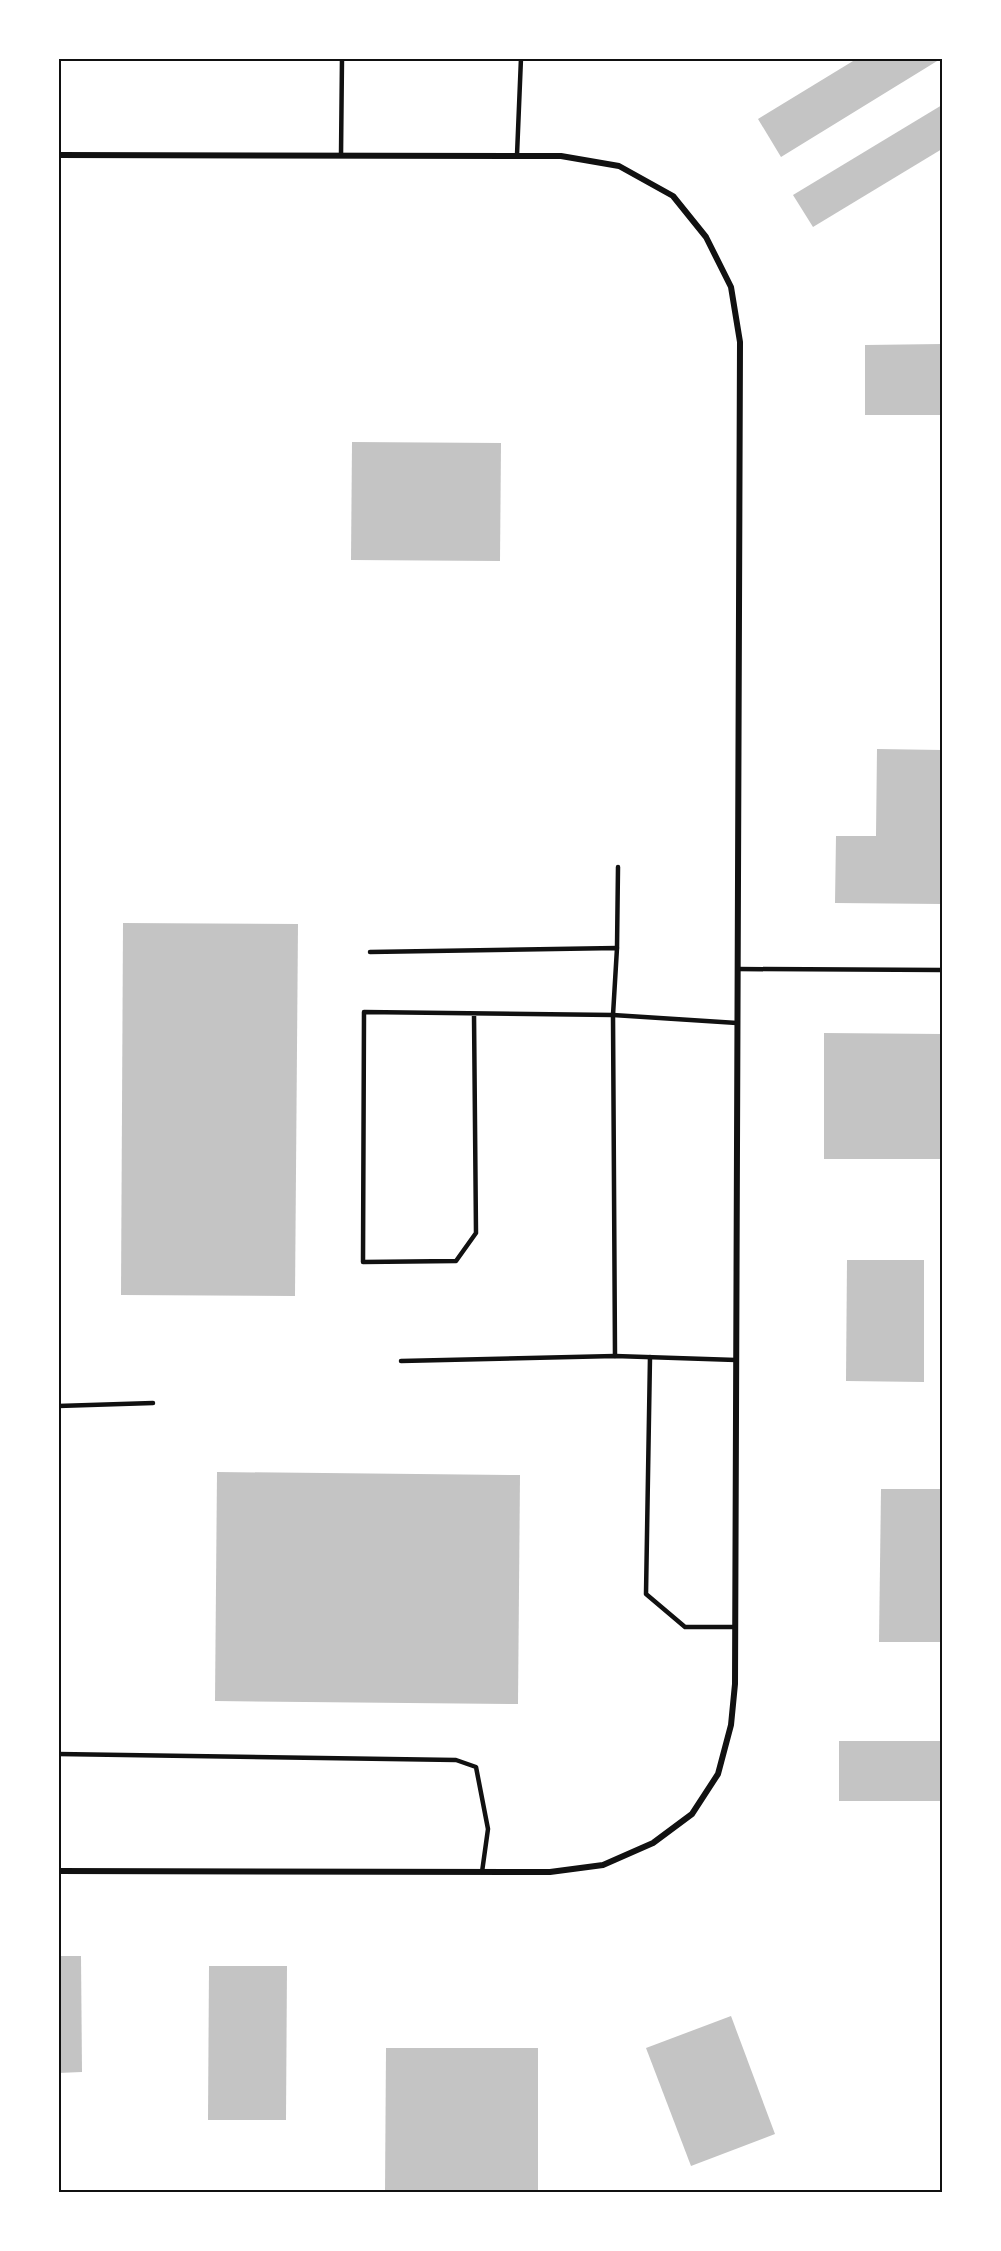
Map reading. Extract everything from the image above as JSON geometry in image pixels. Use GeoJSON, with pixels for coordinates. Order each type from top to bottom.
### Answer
{"type":"FeatureCollection","features":[{"type":"Feature","properties":{"kind":"street"},"geometry":{"type":"LineString","coordinates":[[58,155],[517,155],[561,156],[619,166],[673,196],[706,237],[731,287],[740,342],[735,1684],[731,1725],[718,1774],[692,1814],[653,1843],[603,1864],[550,1872],[58,1870]]}},
{"type":"Feature","properties":{"kind":"lane"},"geometry":{"type":"LineString","coordinates":[[341,155],[342,58]]}},
{"type":"Feature","properties":{"kind":"lane"},"geometry":{"type":"LineString","coordinates":[[517,155],[521,58]]}},
{"type":"Feature","properties":{"kind":"lane"},"geometry":{"type":"LineString","coordinates":[[615,1356],[613,1015],[618,867]]}},
{"type":"Feature","properties":{"kind":"lane"},"geometry":{"type":"LineString","coordinates":[[370,952],[617,948]]}},
{"type":"Feature","properties":{"kind":"lane"},"geometry":{"type":"LineString","coordinates":[[738,969],[942,970]]}},
{"type":"Feature","properties":{"kind":"lane"},"geometry":{"type":"LineString","coordinates":[[474,1014],[476,1233],[456,1261],[363,1262],[364,1012],[613,1015],[737,1023]]}},
{"type":"Feature","properties":{"kind":"lane"},"geometry":{"type":"LineString","coordinates":[[401,1361],[615,1356],[736,1359]]}},
{"type":"Feature","properties":{"kind":"lane"},"geometry":{"type":"LineString","coordinates":[[650,1357],[646,1594],[686,1627],[735,1627]]}},
{"type":"Feature","properties":{"kind":"lane"},"geometry":{"type":"LineString","coordinates":[[58,1406],[153,1402]]}},
{"type":"Feature","properties":{"kind":"lane"},"geometry":{"type":"LineString","coordinates":[[58,1754],[456,1760],[476,1767],[489,1829],[482,1872]]}},
{"type":"Feature","properties":{"kind":"building"},"geometry":{"type":"Polygon","coordinates":[[[858,58],[942,58],[781,157],[758,119],[858,58]]]}},
{"type":"Feature","properties":{"kind":"building"},"geometry":{"type":"Polygon","coordinates":[[[942,105],[942,149],[813,227],[793,195],[942,105]]]}},
{"type":"Feature","properties":{"kind":"building"},"geometry":{"type":"Polygon","coordinates":[[[942,344],[942,415],[865,415],[865,345],[942,344]]]}},
{"type":"Feature","properties":{"kind":"building"},"geometry":{"type":"Polygon","coordinates":[[[352,442],[501,443],[500,561],[351,560],[352,442]]]}},
{"type":"Feature","properties":{"kind":"building"},"geometry":{"type":"Polygon","coordinates":[[[877,749],[942,750],[942,904],[835,903],[836,836],[876,836],[877,749]]]}},
{"type":"Feature","properties":{"kind":"building"},"geometry":{"type":"Polygon","coordinates":[[[123,923],[298,924],[295,1296],[121,1295],[123,923]]]}},
{"type":"Feature","properties":{"kind":"building"},"geometry":{"type":"Polygon","coordinates":[[[824,1033],[942,1034],[942,1159],[824,1159],[824,1033]]]}},
{"type":"Feature","properties":{"kind":"building"},"geometry":{"type":"Polygon","coordinates":[[[847,1260],[924,1260],[924,1382],[846,1381],[847,1260]]]}},
{"type":"Feature","properties":{"kind":"building"},"geometry":{"type":"Polygon","coordinates":[[[217,1472],[520,1475],[518,1704],[215,1701],[217,1472]]]}},
{"type":"Feature","properties":{"kind":"building"},"geometry":{"type":"Polygon","coordinates":[[[881,1489],[942,1489],[942,1642],[879,1642],[881,1489]]]}},
{"type":"Feature","properties":{"kind":"building"},"geometry":{"type":"Polygon","coordinates":[[[839,1741],[942,1741],[942,1801],[839,1801],[839,1741]]]}},
{"type":"Feature","properties":{"kind":"building"},"geometry":{"type":"Polygon","coordinates":[[[58,1956],[81,1956],[82,2072],[58,2073],[58,1956]]]}},
{"type":"Feature","properties":{"kind":"building"},"geometry":{"type":"Polygon","coordinates":[[[209,1966],[287,1966],[286,2120],[208,2120],[209,1966]]]}},
{"type":"Feature","properties":{"kind":"building"},"geometry":{"type":"Polygon","coordinates":[[[731,2016],[775,2134],[691,2166],[646,2048],[731,2016]]]}},
{"type":"Feature","properties":{"kind":"building"},"geometry":{"type":"Polygon","coordinates":[[[386,2048],[538,2048],[538,2192],[385,2192],[386,2048]]]}}]}
